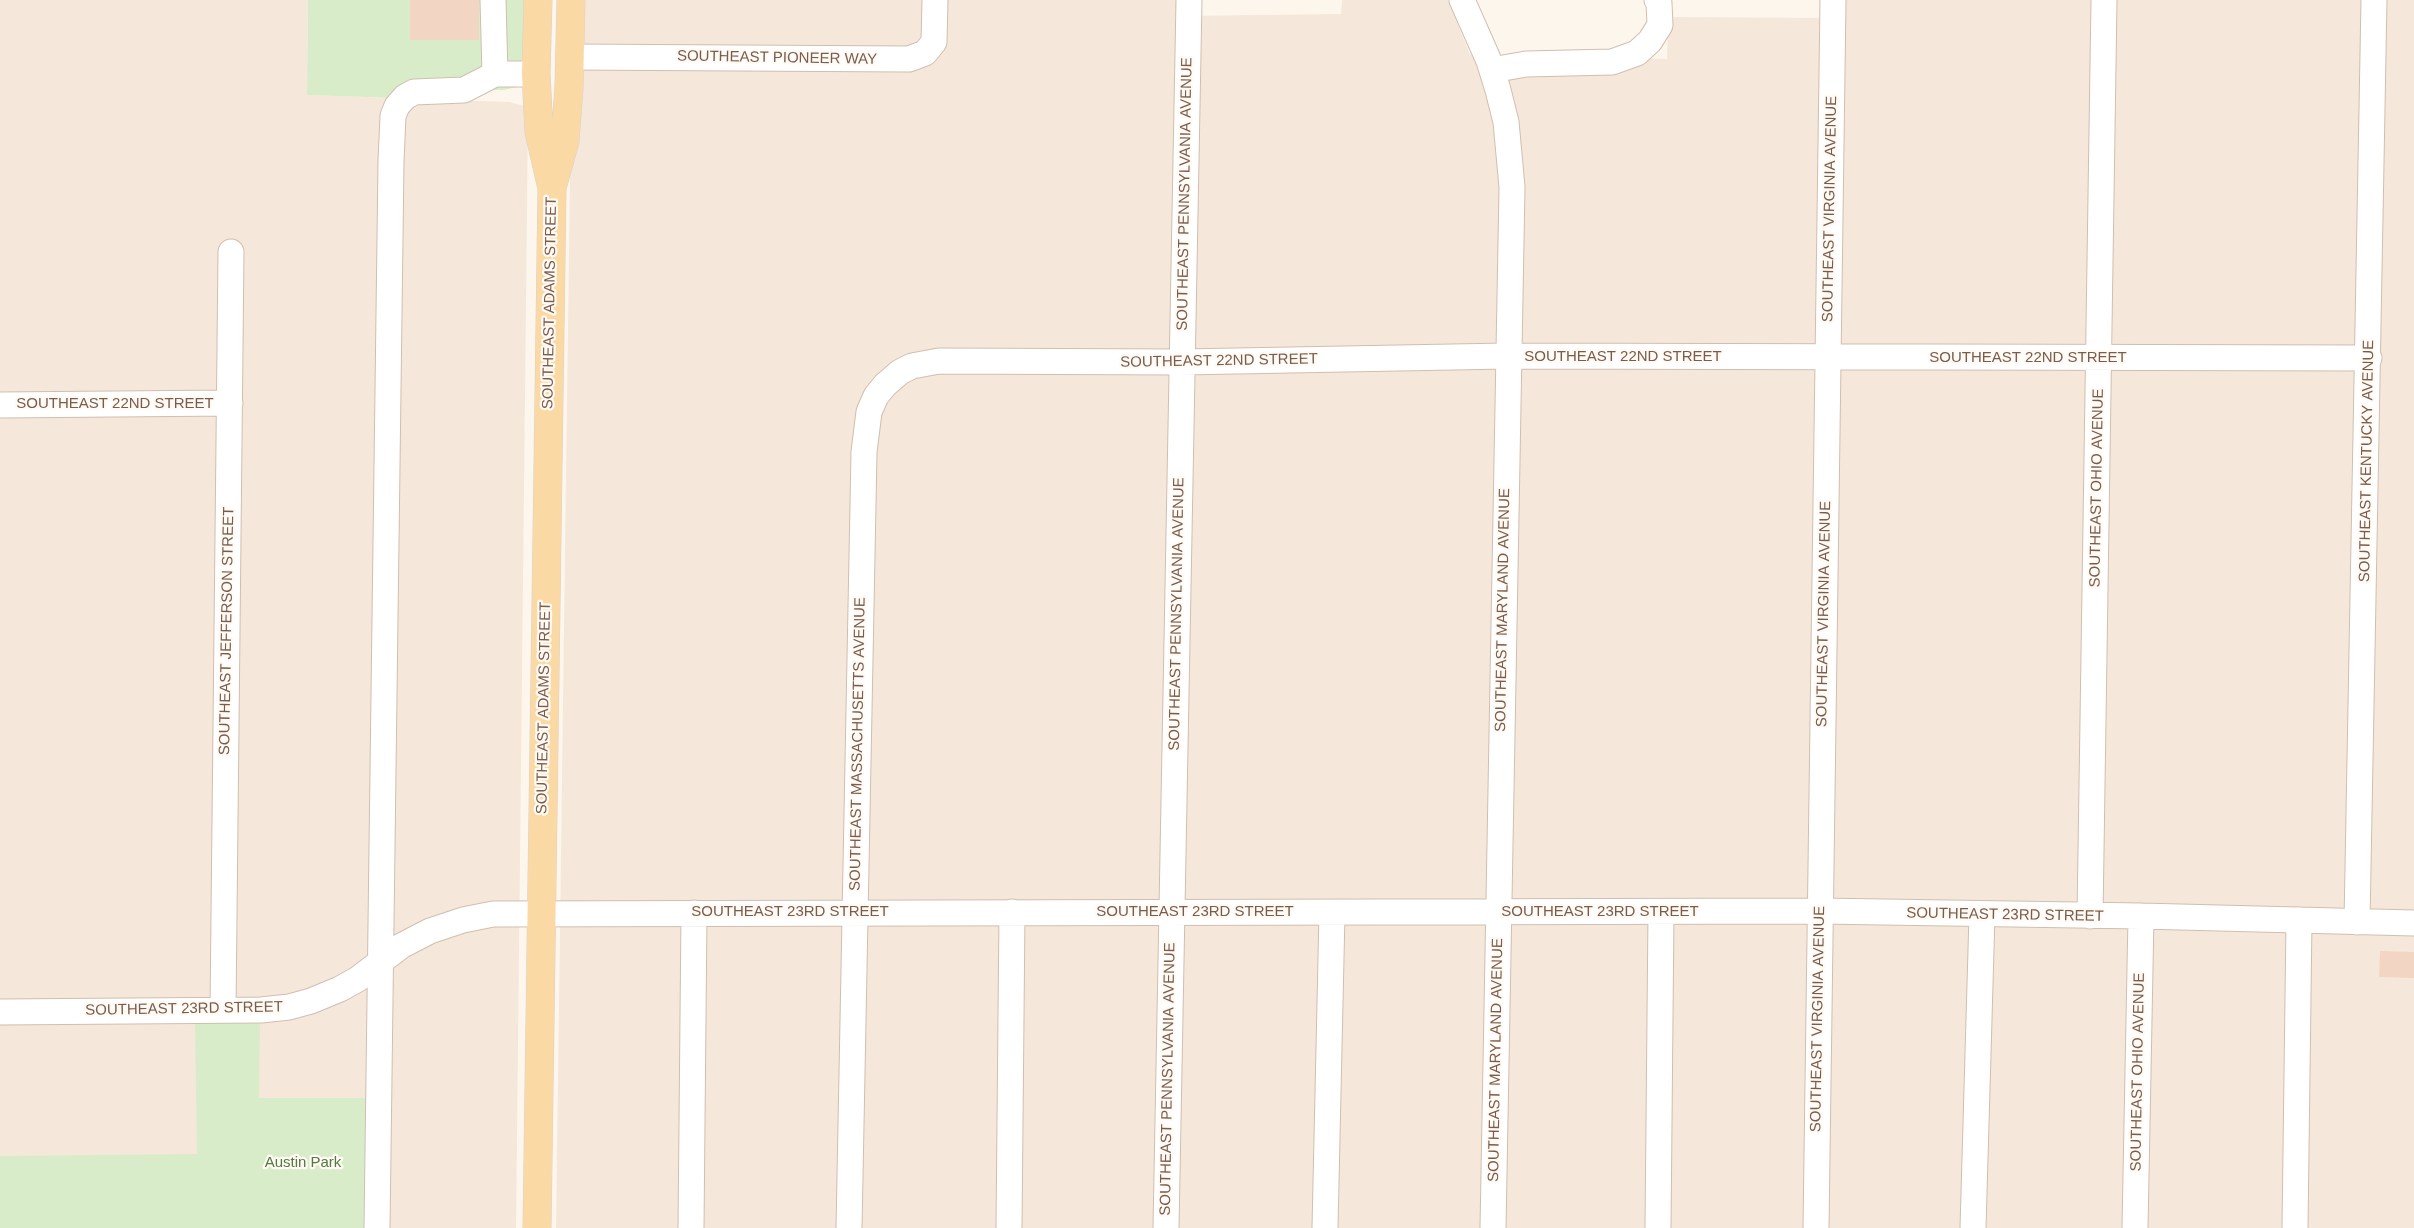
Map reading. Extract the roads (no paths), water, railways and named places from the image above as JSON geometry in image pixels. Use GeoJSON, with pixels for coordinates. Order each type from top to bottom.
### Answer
{"type":"FeatureCollection","features":[{"type":"Feature","properties":{"kind":"main road","name":"SOUTHEAST ADAMS STREET"},"geometry":{"type":"LineString","coordinates":[[537,1228],[552,188],[539,132],[536,74],[538,0]]}},
{"type":"Feature","properties":{"kind":"main road","name":"SOUTHEAST ADAMS STREET"},"geometry":{"type":"LineString","coordinates":[[552,188],[565,141],[571,0]]}},
{"type":"Feature","properties":{"kind":"street"},"geometry":{"type":"LineString","coordinates":[[493,0],[495,74]]}},
{"type":"Feature","properties":{"kind":"street","name":"SOUTHEAST PIONEER WAY"},"geometry":{"type":"LineString","coordinates":[[570,56],[909,59],[925,54],[934,42],[935,0]]}},
{"type":"Feature","properties":{"kind":"street","name":"SOUTHEAST PENNSYLVANIA AVENUE"},"geometry":{"type":"LineString","coordinates":[[1166,1228],[1189,0]]}},
{"type":"Feature","properties":{"kind":"street","name":"SOUTHEAST MARYLAND AVENUE"},"geometry":{"type":"LineString","coordinates":[[1462,0],[1492,70],[1506,122],[1511,162],[1493,1228]]}},
{"type":"Feature","properties":{"kind":"street"},"geometry":{"type":"LineString","coordinates":[[1492,70],[1526,64],[1612,62],[1637,54],[1650,41],[1660,25],[1659,4],[1657,0]]}},
{"type":"Feature","properties":{"kind":"street","name":"SOUTHEAST VIRGINIA AVENUE"},"geometry":{"type":"LineString","coordinates":[[1816,1228],[1833,0]]}},
{"type":"Feature","properties":{"kind":"street","name":"SOUTHEAST OHIO AVENUE"},"geometry":{"type":"LineString","coordinates":[[2090,916],[2104,0]]}},
{"type":"Feature","properties":{"kind":"street","name":"SOUTHEAST KENTUCKY AVENUE"},"geometry":{"type":"LineString","coordinates":[[2357,922],[2369,358],[2374,0]]}},
{"type":"Feature","properties":{"kind":"street"},"geometry":{"type":"LineString","coordinates":[[377,1228],[393,116],[397,106],[405,97],[414,92],[464,90],[495,74],[536,74]]}},
{"type":"Feature","properties":{"kind":"street","name":"SOUTHEAST JEFFERSON STREET"},"geometry":{"type":"LineString","coordinates":[[223,1010],[231,252]]}},
{"type":"Feature","properties":{"kind":"street","name":"SOUTHEAST 22ND STREET"},"geometry":{"type":"LineString","coordinates":[[885,384],[900,372],[928,362],[1182,362],[1507,356],[2369,358]]}},
{"type":"Feature","properties":{"kind":"street","name":"SOUTHEAST MASSACHUSETTS AVENUE"},"geometry":{"type":"LineString","coordinates":[[849,1228],[864,452],[869,412],[876,396],[885,384]]}},
{"type":"Feature","properties":{"kind":"street","name":"SOUTHEAST 22ND STREET"},"geometry":{"type":"LineString","coordinates":[[0,405],[230,403]]}},
{"type":"Feature","properties":{"kind":"street","name":"SOUTHEAST 23RD STREET"},"geometry":{"type":"LineString","coordinates":[[0,1012],[261,1010],[311,1001],[340,989],[400,946],[430,931],[462,920],[493,914],[1820,911],[2141,916],[2414,924]]}},
{"type":"Feature","properties":{"kind":"street"},"geometry":{"type":"LineString","coordinates":[[1009,1228],[1012,912]]}},
{"type":"Feature","properties":{"kind":"street"},"geometry":{"type":"LineString","coordinates":[[1658,1228],[1660,912]]}},
{"type":"Feature","properties":{"kind":"street"},"geometry":{"type":"LineString","coordinates":[[691,1228],[694,913]]}},
{"type":"Feature","properties":{"kind":"street"},"geometry":{"type":"LineString","coordinates":[[1324,1228],[1332,913]]}},
{"type":"Feature","properties":{"kind":"street"},"geometry":{"type":"LineString","coordinates":[[1973,1228],[1982,915]]}},
{"type":"Feature","properties":{"kind":"street","name":"SOUTHEAST OHIO AVENUE"},"geometry":{"type":"LineString","coordinates":[[2135,1228],[2141,916]]}},
{"type":"Feature","properties":{"kind":"street"},"geometry":{"type":"LineString","coordinates":[[2295,1228],[2298,920]]}},
{"type":"Feature","properties":{"kind":"park label","name":"Austin Park"},"geometry":{"type":"Point","coordinates":[303,1163]}}]}
